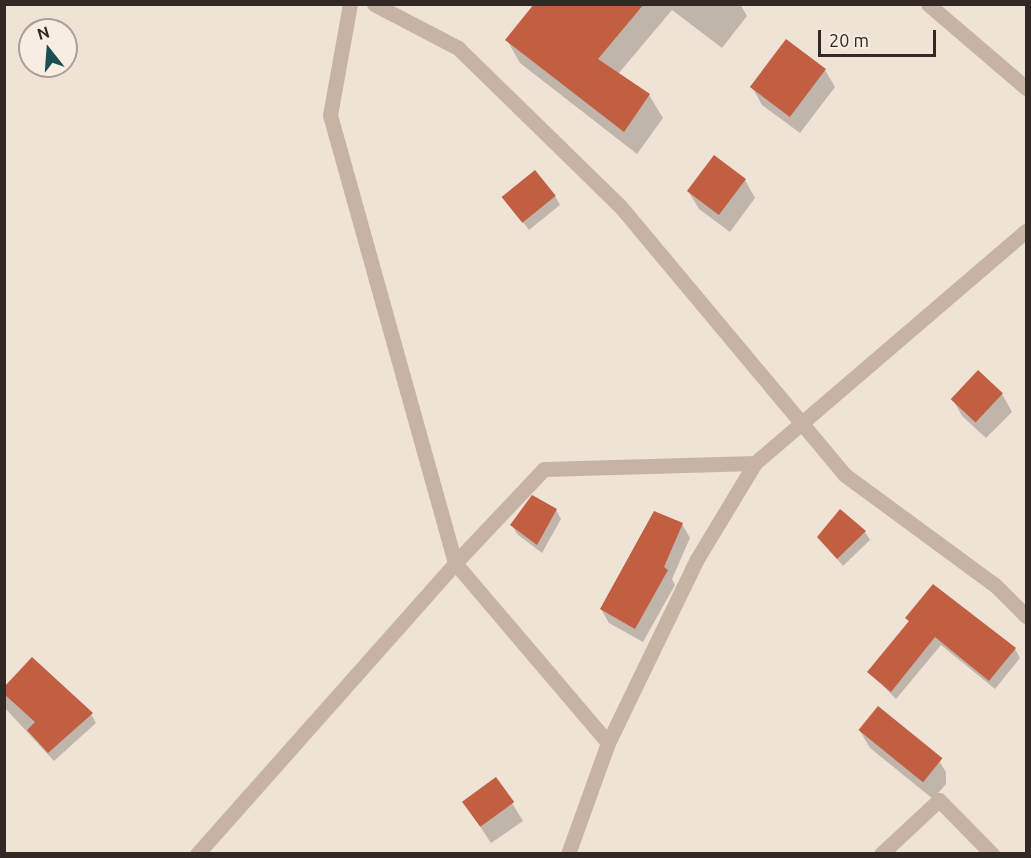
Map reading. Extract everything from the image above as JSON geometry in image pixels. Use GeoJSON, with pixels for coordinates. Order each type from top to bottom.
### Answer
{"type":"FeatureCollection","features":[{"type":"Feature","properties":{"kind":"street"},"geometry":{"type":"LineString","coordinates":[[350,4],[330,115],[454,563],[608,743]]}},
{"type":"Feature","properties":{"kind":"street"},"geometry":{"type":"LineString","coordinates":[[374,4],[458,48],[620,206],[799,424],[845,475],[995,585],[1026,616]]}},
{"type":"Feature","properties":{"kind":"street"},"geometry":{"type":"LineString","coordinates":[[928,4],[1026,88]]}},
{"type":"Feature","properties":{"kind":"street"},"geometry":{"type":"LineString","coordinates":[[568,854],[608,743],[697,559],[755,463],[1026,231]]}},
{"type":"Feature","properties":{"kind":"street"},"geometry":{"type":"LineString","coordinates":[[197,854],[454,563],[544,469],[755,463]]}},
{"type":"Feature","properties":{"kind":"street"},"geometry":{"type":"LineString","coordinates":[[881,854],[939,800],[992,854]]}},
{"type":"Feature","properties":{"kind":"building"},"geometry":{"type":"Polygon","coordinates":[[[534,4],[644,4],[598,59],[650,94],[624,132],[505,40],[534,4]]]}},
{"type":"Feature","properties":{"kind":"building"},"geometry":{"type":"Polygon","coordinates":[[[786,39],[826,69],[790,117],[750,87],[786,39]]]}},
{"type":"Feature","properties":{"kind":"building"},"geometry":{"type":"Polygon","coordinates":[[[714,155],[746,179],[719,215],[687,191],[714,155]]]}},
{"type":"Feature","properties":{"kind":"building"},"geometry":{"type":"Polygon","coordinates":[[[535,170],[556,196],[522,223],[502,197],[535,170]]]}},
{"type":"Feature","properties":{"kind":"building"},"geometry":{"type":"Polygon","coordinates":[[[978,370],[1003,393],[976,422],[951,399],[978,370]]]}},
{"type":"Feature","properties":{"kind":"building"},"geometry":{"type":"Polygon","coordinates":[[[532,495],[557,509],[537,545],[510,525],[532,495]]]}},
{"type":"Feature","properties":{"kind":"building"},"geometry":{"type":"Polygon","coordinates":[[[840,509],[866,531],[837,559],[817,537],[840,509]]]}},
{"type":"Feature","properties":{"kind":"building"},"geometry":{"type":"Polygon","coordinates":[[[654,511],[683,523],[664,567],[668,570],[635,629],[600,609],[654,511]]]}},
{"type":"Feature","properties":{"kind":"building"},"geometry":{"type":"Polygon","coordinates":[[[933,584],[1016,648],[989,681],[935,637],[891,692],[867,672],[909,621],[905,618],[933,584]]]}},
{"type":"Feature","properties":{"kind":"building"},"geometry":{"type":"Polygon","coordinates":[[[32,657],[93,713],[48,753],[27,730],[35,722],[4,694],[4,687],[32,657]]]}},
{"type":"Feature","properties":{"kind":"building"},"geometry":{"type":"Polygon","coordinates":[[[878,706],[943,758],[923,782],[858,730],[878,706]]]}},
{"type":"Feature","properties":{"kind":"building"},"geometry":{"type":"Polygon","coordinates":[[[496,777],[514,802],[480,827],[462,802],[496,777]]]}}]}
